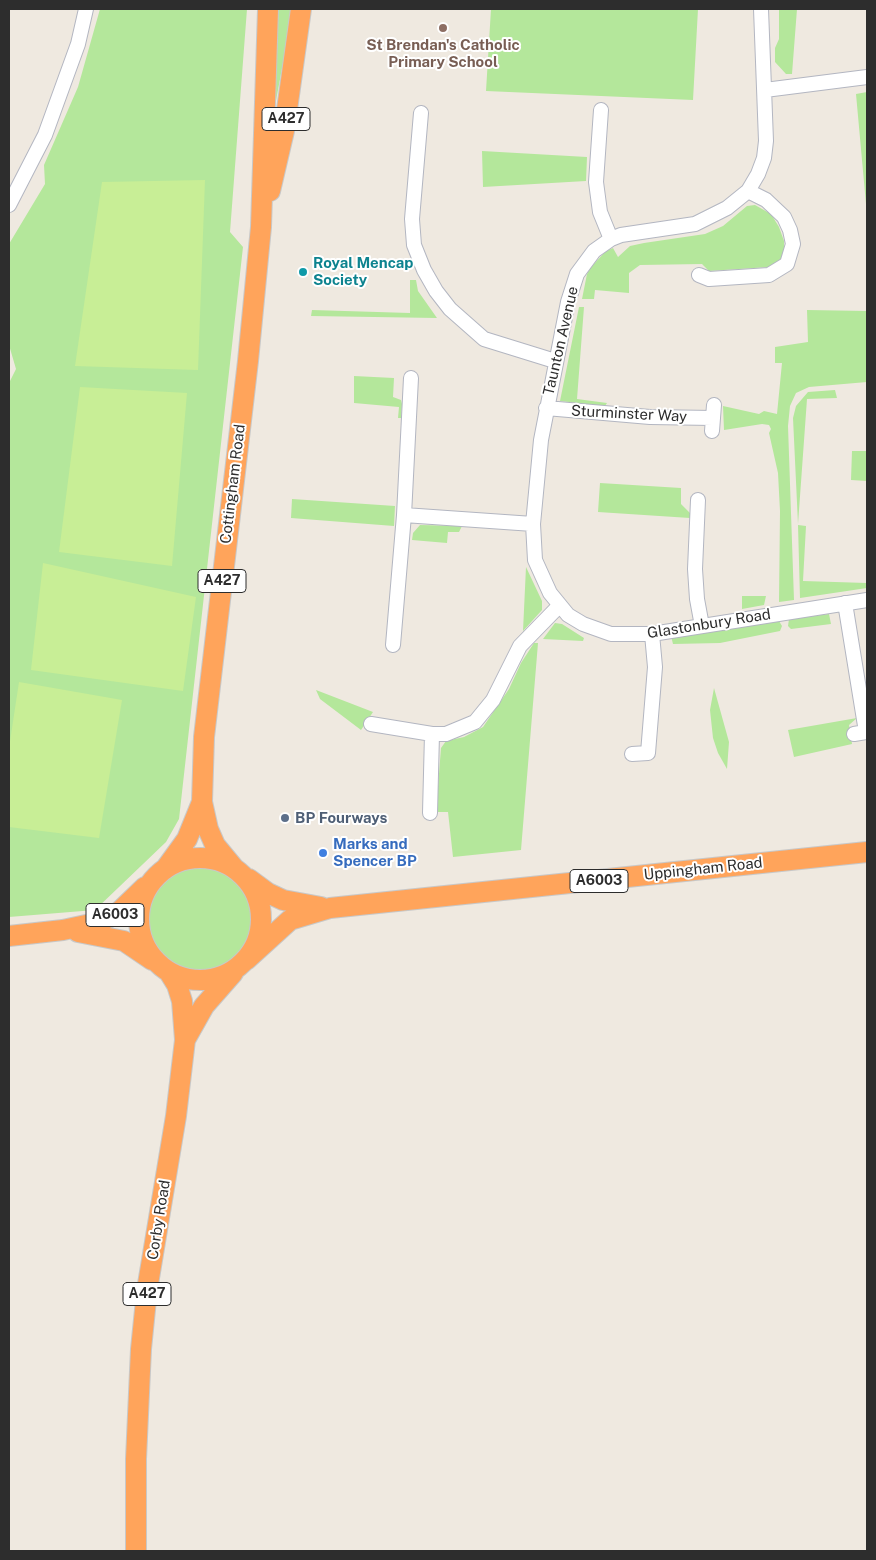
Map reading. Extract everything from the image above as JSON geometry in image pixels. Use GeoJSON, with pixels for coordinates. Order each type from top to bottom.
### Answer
{"type":"FeatureCollection","features":[{"type":"Feature","properties":{"kind":"highway","name":"Cottingham Road"},"geometry":{"type":"LineString","coordinates":[[238,871],[211,838],[202,802],[204,737],[248,361],[261,227],[268,9]]}},
{"type":"Feature","properties":{"kind":"highway","name":"Cottingham Road"},"geometry":{"type":"LineString","coordinates":[[261,227],[284,131],[301,9]]}},
{"type":"Feature","properties":{"kind":"highway","name":"Cottingham Road"},"geometry":{"type":"LineString","coordinates":[[160,872],[187,840],[202,802]]}},
{"type":"Feature","properties":{"kind":"highway","name":"Uppingham Road"},"geometry":{"type":"LineString","coordinates":[[241,965],[290,920],[330,908],[867,852]]}},
{"type":"Feature","properties":{"kind":"highway"},"geometry":{"type":"LineString","coordinates":[[200,857],[218,860],[238,871],[254,888],[260,906],[262,926],[257,944],[241,965],[221,977],[203,981],[186,979],[164,969],[147,950],[140,932],[139,913],[144,894],[160,872],[182,860],[200,857]]}},
{"type":"Feature","properties":{"kind":"highway","name":"Uppingham Road"},"geometry":{"type":"LineString","coordinates":[[238,871],[276,897],[300,904],[330,908]]}},
{"type":"Feature","properties":{"kind":"highway","name":"A6003"},"geometry":{"type":"LineString","coordinates":[[9,936],[64,930],[100,922],[112,916],[160,872]]}},
{"type":"Feature","properties":{"kind":"highway","name":"A6003"},"geometry":{"type":"LineString","coordinates":[[64,930],[124,941],[164,969]]}},
{"type":"Feature","properties":{"kind":"highway","name":"Corby Road"},"geometry":{"type":"LineString","coordinates":[[185,1040],[204,1006],[241,965]]}},
{"type":"Feature","properties":{"kind":"highway","name":"Corby Road"},"geometry":{"type":"LineString","coordinates":[[136,1551],[136,1459],[141,1349],[147,1290],[176,1116],[185,1040],[182,1002],[177,985],[164,969]]}},
{"type":"Feature","properties":{"kind":"street"},"geometry":{"type":"LineString","coordinates":[[9,205],[46,135],[78,44],[86,9]]}},
{"type":"Feature","properties":{"kind":"street","name":"Taunton Avenue"},"geometry":{"type":"LineString","coordinates":[[559,606],[540,576],[535,560],[533,524],[546,408],[568,302],[577,274],[594,251],[611,239],[695,224],[727,208],[748,191],[758,174],[764,158],[767,125],[761,9]]}},
{"type":"Feature","properties":{"kind":"street"},"geometry":{"type":"LineString","coordinates":[[765,90],[867,77]]}},
{"type":"Feature","properties":{"kind":"street"},"geometry":{"type":"LineString","coordinates":[[601,110],[596,182],[600,212],[611,239]]}},
{"type":"Feature","properties":{"kind":"street"},"geometry":{"type":"LineString","coordinates":[[421,113],[412,219],[414,245],[424,270],[436,292],[450,309],[484,339],[555,361]]}},
{"type":"Feature","properties":{"kind":"street"},"geometry":{"type":"LineString","coordinates":[[699,276],[715,278],[769,275],[787,264],[791,256],[793,244],[790,230],[784,218],[773,206],[748,191]]}},
{"type":"Feature","properties":{"kind":"street"},"geometry":{"type":"LineString","coordinates":[[394,645],[412,378]]}},
{"type":"Feature","properties":{"kind":"street","name":"Sturminster Way"},"geometry":{"type":"LineString","coordinates":[[546,408],[650,417],[713,418]]}},
{"type":"Feature","properties":{"kind":"street"},"geometry":{"type":"LineString","coordinates":[[698,500],[695,569],[697,599],[702,626]]}},
{"type":"Feature","properties":{"kind":"street"},"geometry":{"type":"LineString","coordinates":[[404,515],[533,524]]}},
{"type":"Feature","properties":{"kind":"street","name":"Glastonbury Road"},"geometry":{"type":"LineString","coordinates":[[559,606],[576,620],[599,631],[619,635],[652,634],[867,600]]}},
{"type":"Feature","properties":{"kind":"street"},"geometry":{"type":"LineString","coordinates":[[844,603],[866,732],[854,734]]}},
{"type":"Feature","properties":{"kind":"street"},"geometry":{"type":"LineString","coordinates":[[371,724],[432,734],[446,734],[475,722],[484,712],[520,646],[559,606]]}},
{"type":"Feature","properties":{"kind":"street"},"geometry":{"type":"LineString","coordinates":[[632,754],[648,753],[654,667],[652,634]]}},
{"type":"Feature","properties":{"kind":"street"},"geometry":{"type":"LineString","coordinates":[[430,813],[432,734]]}},
{"type":"Feature","properties":{"kind":"green space"},"geometry":{"type":"Polygon","coordinates":[[[100,9],[247,9],[230,232],[243,247],[179,819],[166,842],[95,910],[9,917],[9,383],[16,369],[9,345],[9,244],[45,184],[44,165],[78,87],[100,9]]]}},
{"type":"Feature","properties":{"kind":"green space"},"geometry":{"type":"Polygon","coordinates":[[[276,9],[293,9],[273,117],[276,9]]]}},
{"type":"Feature","properties":{"kind":"green space"},"geometry":{"type":"Polygon","coordinates":[[[491,9],[698,9],[693,100],[486,91],[491,9]]]}},
{"type":"Feature","properties":{"kind":"green space"},"geometry":{"type":"Polygon","coordinates":[[[779,9],[797,9],[792,74],[786,74],[775,62],[775,48],[779,39],[779,9]]]}},
{"type":"Feature","properties":{"kind":"green space"},"geometry":{"type":"Polygon","coordinates":[[[867,92],[867,215],[856,94],[867,92]]]}},
{"type":"Feature","properties":{"kind":"green space"},"geometry":{"type":"Polygon","coordinates":[[[482,151],[587,157],[586,181],[483,187],[482,151]]]}},
{"type":"Feature","properties":{"kind":"green space"},"geometry":{"type":"Polygon","coordinates":[[[205,180],[198,370],[75,366],[102,182],[205,180]]]}},
{"type":"Feature","properties":{"kind":"green space"},"geometry":{"type":"Polygon","coordinates":[[[755,205],[771,214],[779,227],[784,241],[784,259],[769,267],[709,271],[702,264],[640,265],[629,273],[629,293],[595,290],[594,299],[582,299],[587,274],[606,251],[613,248],[618,257],[630,246],[705,234],[723,226],[747,206],[755,205]]]}},
{"type":"Feature","properties":{"kind":"green space"},"geometry":{"type":"Polygon","coordinates":[[[410,280],[416,280],[418,291],[437,318],[311,316],[312,310],[410,313],[410,280]]]}},
{"type":"Feature","properties":{"kind":"green space"},"geometry":{"type":"Polygon","coordinates":[[[579,307],[584,307],[577,399],[607,403],[605,406],[560,401],[579,307]]]}},
{"type":"Feature","properties":{"kind":"green space"},"geometry":{"type":"Polygon","coordinates":[[[807,310],[867,311],[867,382],[809,387],[796,393],[790,406],[788,426],[794,600],[779,602],[780,511],[778,473],[769,433],[771,429],[769,425],[762,424],[724,430],[723,406],[759,414],[764,411],[777,414],[782,363],[775,363],[775,347],[808,342],[807,310]]]}},
{"type":"Feature","properties":{"kind":"green space"},"geometry":{"type":"Polygon","coordinates":[[[354,376],[394,378],[393,397],[401,400],[401,418],[398,418],[399,407],[354,403],[354,376]]]}},
{"type":"Feature","properties":{"kind":"green space"},"geometry":{"type":"Polygon","coordinates":[[[80,387],[187,393],[172,566],[59,552],[80,387]]]}},
{"type":"Feature","properties":{"kind":"green space"},"geometry":{"type":"Polygon","coordinates":[[[835,390],[837,398],[807,399],[798,524],[793,418],[796,406],[808,392],[835,390]]]}},
{"type":"Feature","properties":{"kind":"green space"},"geometry":{"type":"Polygon","coordinates":[[[852,451],[867,451],[867,481],[851,480],[852,451]]]}},
{"type":"Feature","properties":{"kind":"green space"},"geometry":{"type":"Polygon","coordinates":[[[600,483],[681,488],[681,504],[693,516],[690,518],[598,512],[600,483]]]}},
{"type":"Feature","properties":{"kind":"green space"},"geometry":{"type":"Polygon","coordinates":[[[292,499],[395,506],[394,526],[291,518],[292,499]]]}},
{"type":"Feature","properties":{"kind":"green space"},"geometry":{"type":"Polygon","coordinates":[[[420,525],[462,526],[459,532],[448,532],[447,543],[412,540],[413,533],[420,525]]]}},
{"type":"Feature","properties":{"kind":"green space"},"geometry":{"type":"Polygon","coordinates":[[[798,525],[806,526],[803,581],[867,583],[867,588],[800,598],[798,525]]]}},
{"type":"Feature","properties":{"kind":"green space"},"geometry":{"type":"Polygon","coordinates":[[[43,563],[196,597],[183,691],[31,670],[43,563]]]}},
{"type":"Feature","properties":{"kind":"green space"},"geometry":{"type":"Polygon","coordinates":[[[526,567],[542,601],[542,610],[523,631],[526,567]]]}},
{"type":"Feature","properties":{"kind":"green space"},"geometry":{"type":"Polygon","coordinates":[[[742,596],[766,596],[764,605],[742,609],[742,596]]]}},
{"type":"Feature","properties":{"kind":"green space"},"geometry":{"type":"Polygon","coordinates":[[[829,614],[831,624],[791,629],[788,626],[789,619],[829,614]]]}},
{"type":"Feature","properties":{"kind":"green space"},"geometry":{"type":"Polygon","coordinates":[[[774,620],[779,621],[782,626],[780,631],[720,643],[673,644],[671,636],[725,630],[774,620]]]}},
{"type":"Feature","properties":{"kind":"green space"},"geometry":{"type":"Polygon","coordinates":[[[555,623],[562,624],[584,638],[583,641],[543,639],[555,623]]]}},
{"type":"Feature","properties":{"kind":"green space"},"geometry":{"type":"Polygon","coordinates":[[[534,643],[538,643],[521,850],[453,857],[448,812],[436,812],[441,748],[446,741],[464,737],[483,727],[509,689],[521,663],[534,643]]]}},
{"type":"Feature","properties":{"kind":"green space"},"geometry":{"type":"Polygon","coordinates":[[[19,682],[122,700],[99,838],[9,827],[9,748],[19,682]]]}},
{"type":"Feature","properties":{"kind":"green space"},"geometry":{"type":"Polygon","coordinates":[[[714,688],[729,742],[727,769],[718,753],[713,738],[710,710],[714,688]]]}},
{"type":"Feature","properties":{"kind":"green space"},"geometry":{"type":"Polygon","coordinates":[[[316,690],[373,712],[361,730],[320,699],[316,690]]]}},
{"type":"Feature","properties":{"kind":"green space"},"geometry":{"type":"Polygon","coordinates":[[[857,718],[849,725],[852,744],[794,757],[788,730],[857,718]]]}},
{"type":"Feature","properties":{"kind":"green space"},"geometry":{"type":"Polygon","coordinates":[[[200,866],[220,870],[237,882],[249,899],[253,919],[249,939],[237,956],[220,968],[200,972],[180,968],[163,956],[151,939],[147,919],[151,899],[163,882],[180,870],[200,866]]]}},
{"type":"Feature","properties":{"kind":"place","name":"St Brendan's Catholic Primary School"},"geometry":{"type":"Point","coordinates":[443,28]}},
{"type":"Feature","properties":{"kind":"place","name":"Royal Mencap Society"},"geometry":{"type":"Point","coordinates":[303,272]}},
{"type":"Feature","properties":{"kind":"place","name":"BP Fourways"},"geometry":{"type":"Point","coordinates":[285,818]}},
{"type":"Feature","properties":{"kind":"place","name":"Marks and Spencer BP"},"geometry":{"type":"Point","coordinates":[323,853]}}]}
